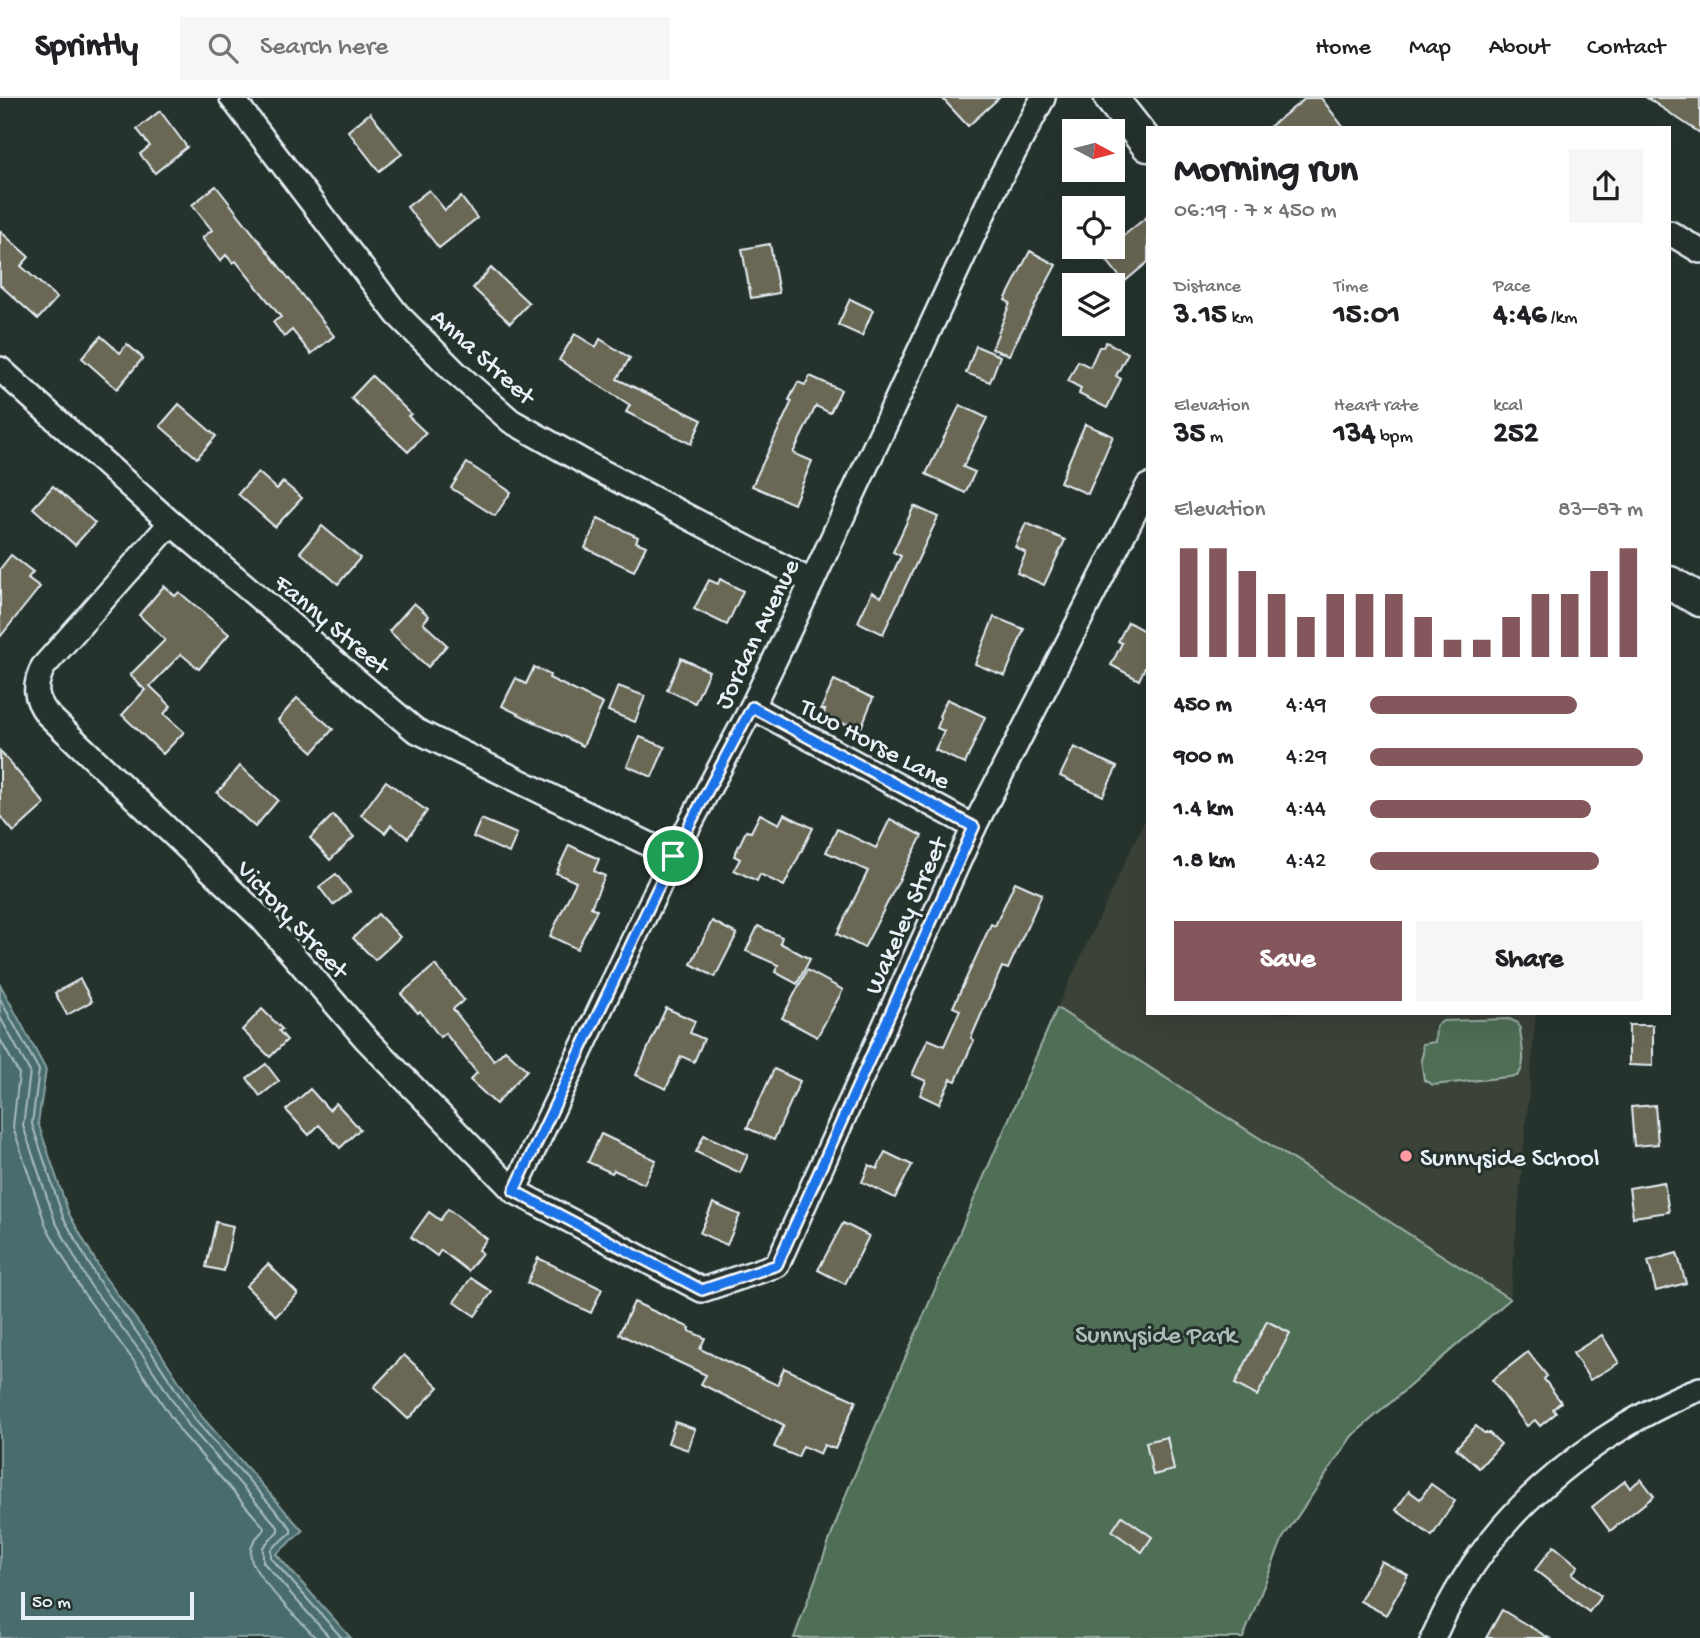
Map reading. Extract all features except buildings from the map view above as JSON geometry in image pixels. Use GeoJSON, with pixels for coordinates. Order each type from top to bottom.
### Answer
{"type":"FeatureCollection","features":[{"type":"Feature","properties":{"kind":"main road"},"geometry":{"type":"LineString","coordinates":[[1111,98],[1146,142]]}},
{"type":"Feature","properties":{"kind":"main road"},"geometry":{"type":"LineString","coordinates":[[1671,584],[1700,600]]}},
{"type":"Feature","properties":{"kind":"street","name":"Anna Street"},"geometry":{"type":"LineString","coordinates":[[232,98],[397,314],[456,373],[511,421],[812,582]]}},
{"type":"Feature","properties":{"kind":"street","name":"Jordan Avenue"},"geometry":{"type":"LineString","coordinates":[[514,1191],[673,856],[752,707],[812,582],[997,184],[1043,98]]}},
{"type":"Feature","properties":{"kind":"street"},"geometry":{"type":"LineString","coordinates":[[1671,234],[1700,251]]}},
{"type":"Feature","properties":{"kind":"street","name":"Fanny Street"},"geometry":{"type":"LineString","coordinates":[[0,369],[171,523],[415,730],[673,856]]}},
{"type":"Feature","properties":{"kind":"street","name":"Wakeley Street"},"geometry":{"type":"LineString","coordinates":[[702,1290],[777,1265],[974,827],[1146,490]]}},
{"type":"Feature","properties":{"kind":"street","name":"Victory Street"},"geometry":{"type":"LineString","coordinates":[[171,523],[43,667],[36,684],[38,702],[262,919],[366,1039],[514,1191],[702,1290]]}},
{"type":"Feature","properties":{"kind":"street","name":"Two Horse Lane"},"geometry":{"type":"LineString","coordinates":[[752,707],[974,827]]}},
{"type":"Feature","properties":{"kind":"street"},"geometry":{"type":"LineString","coordinates":[[1433,1638],[1465,1575],[1521,1505],[1562,1467],[1636,1418],[1676,1397],[1700,1389]]}},
{"type":"Feature","properties":{"kind":"shaded area","name":"Sunnyside School"},"geometry":{"type":"Polygon","coordinates":[[[1146,817],[1146,1015],[1536,1015],[1510,1299],[1057,1008],[1146,817]]]}},
{"type":"Feature","properties":{"kind":"green space","name":"Sunnyside Park"},"geometry":{"type":"Polygon","coordinates":[[[1057,1008],[1510,1299],[1352,1436],[1283,1538],[1243,1638],[794,1638],[847,1492],[1057,1008]]]}},
{"type":"Feature","properties":{"kind":"green space"},"geometry":{"type":"Polygon","coordinates":[[[1509,1019],[1518,1023],[1520,1029],[1523,1060],[1517,1076],[1433,1085],[1424,1080],[1422,1044],[1435,1042],[1436,1026],[1443,1021],[1509,1019]]]}},
{"type":"Feature","properties":{"kind":"water"},"geometry":{"type":"Polygon","coordinates":[[[0,984],[46,1070],[38,1123],[69,1214],[104,1276],[158,1349],[202,1417],[303,1531],[276,1554],[351,1638],[0,1638],[0,984]]]}},
{"type":"Feature","properties":{"kind":"place","name":"Sunnyside School"},"geometry":{"type":"Point","coordinates":[1406,1156]}},
{"type":"Feature","properties":{"kind":"route"},"geometry":{"type":"LineString","coordinates":[[752,707],[974,827],[777,1265],[702,1290],[514,1191],[673,856],[752,707]]}}]}
